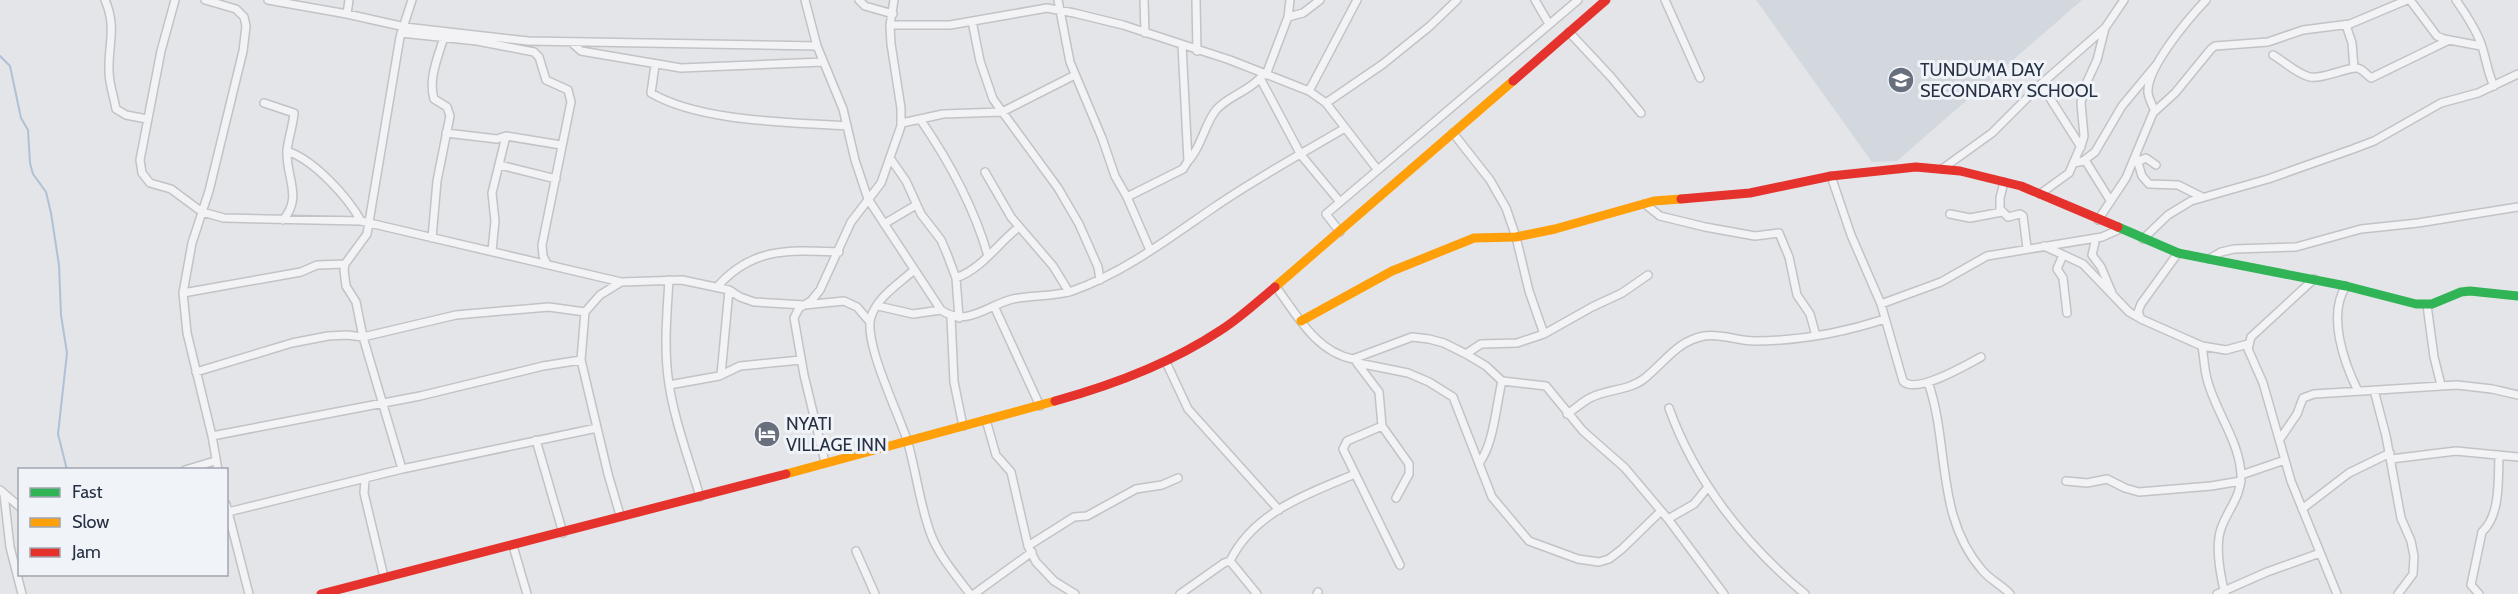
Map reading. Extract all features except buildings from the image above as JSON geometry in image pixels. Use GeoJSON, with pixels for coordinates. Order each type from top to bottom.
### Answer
{"type":"FeatureCollection","features":[{"type":"Feature","properties":{"kind":"main road"},"geometry":{"type":"LineString","coordinates":[[321,594],[513,546],[620,515],[700,498],[825,462],[1040,406],[1100,389],[1166,362],[1221,330],[1276,287],[1606,0]]}},
{"type":"Feature","properties":{"kind":"main road"},"geometry":{"type":"LineString","coordinates":[[1302,321],[1392,271],[1474,238],[1516,237],[1555,229],[1646,204],[1750,193],[1831,176],[1916,167],[1942,169],[2004,182],[2040,194],[2143,240],[2178,253],[2314,279],[2427,305],[2470,291],[2518,296]]}},
{"type":"Feature","properties":{"kind":"street"},"geometry":{"type":"LineString","coordinates":[[105,0],[111,19],[113,38],[109,68],[116,109],[126,115],[147,119]]}},
{"type":"Feature","properties":{"kind":"street"},"geometry":{"type":"LineString","coordinates":[[175,0],[164,34],[141,160],[144,179],[157,187],[171,189],[188,204],[202,212],[224,218],[365,222],[621,282],[693,281],[729,290],[754,302],[804,305],[844,301],[857,307],[870,322]]}},
{"type":"Feature","properties":{"kind":"street"},"geometry":{"type":"LineString","coordinates":[[205,0],[236,9],[244,17],[246,26],[243,51],[192,243],[183,293],[184,317],[217,468]]}},
{"type":"Feature","properties":{"kind":"street"},"geometry":{"type":"LineString","coordinates":[[268,0],[347,14],[403,30],[456,40],[495,43],[534,52],[539,57],[546,80],[566,88],[571,102],[542,245],[543,256],[547,264]]}},
{"type":"Feature","properties":{"kind":"street"},"geometry":{"type":"LineString","coordinates":[[347,14],[349,0]]}},
{"type":"Feature","properties":{"kind":"street"},"geometry":{"type":"LineString","coordinates":[[402,469],[363,337],[356,302],[346,286],[345,264],[364,238],[365,222],[403,30],[412,0]]}},
{"type":"Feature","properties":{"kind":"street"},"geometry":{"type":"LineString","coordinates":[[805,0],[817,46],[836,90],[868,199],[914,270],[934,296],[941,310]]}},
{"type":"Feature","properties":{"kind":"street"},"geometry":{"type":"LineString","coordinates":[[859,0],[865,6],[893,14]]}},
{"type":"Feature","properties":{"kind":"street"},"geometry":{"type":"LineString","coordinates":[[825,462],[801,360],[794,318],[799,308],[815,297],[820,290],[851,222],[881,183],[902,123],[890,25],[894,0]]}},
{"type":"Feature","properties":{"kind":"street"},"geometry":{"type":"LineString","coordinates":[[1058,0],[1075,75],[1102,138],[1115,176],[1150,250]]}},
{"type":"Feature","properties":{"kind":"street"},"geometry":{"type":"LineString","coordinates":[[1144,0],[1145,33]]}},
{"type":"Feature","properties":{"kind":"street"},"geometry":{"type":"LineString","coordinates":[[1196,0],[1197,51]]}},
{"type":"Feature","properties":{"kind":"street"},"geometry":{"type":"LineString","coordinates":[[1127,198],[1183,169],[1196,150],[1214,112],[1229,99],[1250,88],[1263,76],[1288,17],[1290,0]]}},
{"type":"Feature","properties":{"kind":"street"},"geometry":{"type":"LineString","coordinates":[[1288,17],[1303,13],[1320,0]]}},
{"type":"Feature","properties":{"kind":"street"},"geometry":{"type":"LineString","coordinates":[[1309,91],[1357,0]]}},
{"type":"Feature","properties":{"kind":"street"},"geometry":{"type":"LineString","coordinates":[[1326,103],[1383,64],[1430,26],[1457,0]]}},
{"type":"Feature","properties":{"kind":"street"},"geometry":{"type":"LineString","coordinates":[[1535,0],[1550,24]]}},
{"type":"Feature","properties":{"kind":"street"},"geometry":{"type":"LineString","coordinates":[[1340,231],[1326,214],[1578,0]]}},
{"type":"Feature","properties":{"kind":"street"},"geometry":{"type":"LineString","coordinates":[[1665,0],[1700,78]]}},
{"type":"Feature","properties":{"kind":"street"},"geometry":{"type":"LineString","coordinates":[[1942,169],[1992,133],[2041,84],[2105,28],[2124,0]]}},
{"type":"Feature","properties":{"kind":"street"},"geometry":{"type":"LineString","coordinates":[[2074,163],[2085,160],[2095,152],[2122,106],[2206,0]]}},
{"type":"Feature","properties":{"kind":"street"},"geometry":{"type":"LineString","coordinates":[[2098,220],[2126,178],[2155,111],[2175,93],[2215,46],[2268,42],[2303,30],[2346,25],[2408,0],[2434,33],[2449,40],[2481,46]]}},
{"type":"Feature","properties":{"kind":"street"},"geometry":{"type":"LineString","coordinates":[[2456,0],[2471,22],[2494,86]]}},
{"type":"Feature","properties":{"kind":"street"},"geometry":{"type":"LineString","coordinates":[[890,25],[928,27],[1040,9],[1059,10],[1107,21],[1230,60],[1263,76],[1309,91],[1326,103],[1377,169]]}},
{"type":"Feature","properties":{"kind":"street"},"geometry":{"type":"LineString","coordinates":[[972,21],[988,88],[1002,112],[1058,188],[1079,224],[1098,267],[1100,280]]}},
{"type":"Feature","properties":{"kind":"street"},"geometry":{"type":"LineString","coordinates":[[2346,25],[2352,43],[2354,68]]}},
{"type":"Feature","properties":{"kind":"street"},"geometry":{"type":"LineString","coordinates":[[2040,194],[2069,173],[2081,147],[2084,136],[2081,104],[2085,86],[2097,60],[2105,28]]}},
{"type":"Feature","properties":{"kind":"street"},"geometry":{"type":"LineString","coordinates":[[403,30],[528,41],[817,46]]}},
{"type":"Feature","properties":{"kind":"street"},"geometry":{"type":"LineString","coordinates":[[1569,32],[1641,113]]}},
{"type":"Feature","properties":{"kind":"street"},"geometry":{"type":"LineString","coordinates":[[432,238],[437,181],[450,111],[434,99],[432,83],[444,37]]}},
{"type":"Feature","properties":{"kind":"street"},"geometry":{"type":"LineString","coordinates":[[2273,55],[2312,78],[2337,74],[2354,68],[2360,69],[2371,78],[2449,40]]}},
{"type":"Feature","properties":{"kind":"street"},"geometry":{"type":"LineString","coordinates":[[571,42],[581,51],[655,65],[701,68],[823,62]]}},
{"type":"Feature","properties":{"kind":"street"},"geometry":{"type":"LineString","coordinates":[[1182,45],[1188,161]]}},
{"type":"Feature","properties":{"kind":"street"},"geometry":{"type":"LineString","coordinates":[[2155,111],[2148,93],[2157,64]]}},
{"type":"Feature","properties":{"kind":"street"},"geometry":{"type":"LineString","coordinates":[[655,65],[651,93],[693,110],[771,121],[847,126]]}},
{"type":"Feature","properties":{"kind":"street"},"geometry":{"type":"LineString","coordinates":[[2143,240],[2168,215],[2202,197],[2268,179],[2374,141],[2441,103],[2494,86],[2518,74]]}},
{"type":"Feature","properties":{"kind":"street"},"geometry":{"type":"LineString","coordinates":[[902,123],[943,114],[1002,112],[1075,75]]}},
{"type":"Feature","properties":{"kind":"street"},"geometry":{"type":"LineString","coordinates":[[1263,76],[1301,154],[1340,202]]}},
{"type":"Feature","properties":{"kind":"street"},"geometry":{"type":"LineString","coordinates":[[2041,84],[2081,147]]}},
{"type":"Feature","properties":{"kind":"street"},"geometry":{"type":"LineString","coordinates":[[264,104],[294,114],[287,151],[294,198],[290,211],[283,220]]}},
{"type":"Feature","properties":{"kind":"street"},"geometry":{"type":"LineString","coordinates":[[920,119],[960,185],[988,256]]}},
{"type":"Feature","properties":{"kind":"street"},"geometry":{"type":"LineString","coordinates":[[878,306],[913,314],[941,310],[955,317],[1012,299],[1069,292],[1100,280],[1228,198],[1346,128]]}},
{"type":"Feature","properties":{"kind":"street"},"geometry":{"type":"LineString","coordinates":[[446,133],[494,139],[506,136],[561,145]]}},
{"type":"Feature","properties":{"kind":"street"},"geometry":{"type":"LineString","coordinates":[[1453,133],[1490,180],[1506,208],[1516,237],[1528,291],[1544,334]]}},
{"type":"Feature","properties":{"kind":"street"},"geometry":{"type":"LineString","coordinates":[[492,251],[495,221],[492,193],[506,136]]}},
{"type":"Feature","properties":{"kind":"street"},"geometry":{"type":"LineString","coordinates":[[287,151],[311,162],[337,188],[365,222]]}},
{"type":"Feature","properties":{"kind":"street"},"geometry":{"type":"LineString","coordinates":[[2135,153],[2142,176],[2149,184],[2178,185],[2202,197]]}},
{"type":"Feature","properties":{"kind":"street"},"geometry":{"type":"LineString","coordinates":[[890,158],[906,181],[916,205],[941,240],[956,278],[954,382],[963,426]]}},
{"type":"Feature","properties":{"kind":"street"},"geometry":{"type":"LineString","coordinates":[[2137,162],[2146,158],[2156,165]]}},
{"type":"Feature","properties":{"kind":"street"},"geometry":{"type":"LineString","coordinates":[[2085,160],[2110,200]]}},
{"type":"Feature","properties":{"kind":"street"},"geometry":{"type":"LineString","coordinates":[[500,165],[556,179]]}},
{"type":"Feature","properties":{"kind":"street"},"geometry":{"type":"LineString","coordinates":[[985,172],[1019,227],[1053,266],[1069,292]]}},
{"type":"Feature","properties":{"kind":"street"},"geometry":{"type":"LineString","coordinates":[[1831,176],[1851,235],[1881,304],[1903,381],[1910,386],[1928,382],[1981,357]]}},
{"type":"Feature","properties":{"kind":"street"},"geometry":{"type":"LineString","coordinates":[[2004,182],[1999,204],[2002,212],[2008,217],[2020,214],[2023,216],[2027,248]]}},
{"type":"Feature","properties":{"kind":"street"},"geometry":{"type":"LineString","coordinates":[[1646,204],[1660,216],[1705,227],[1755,236],[1779,233],[1789,257],[1797,295],[1810,314],[1816,336]]}},
{"type":"Feature","properties":{"kind":"street"},"geometry":{"type":"LineString","coordinates":[[884,224],[916,205]]}},
{"type":"Feature","properties":{"kind":"street"},"geometry":{"type":"LineString","coordinates":[[2209,259],[2221,252],[2234,249],[2296,247],[2361,229],[2418,223],[2518,207]]}},
{"type":"Feature","properties":{"kind":"street"},"geometry":{"type":"LineString","coordinates":[[1950,214],[1970,218],[2002,212]]}},
{"type":"Feature","properties":{"kind":"street"},"geometry":{"type":"LineString","coordinates":[[956,278],[983,264],[999,243],[1019,227]]}},
{"type":"Feature","properties":{"kind":"street"},"geometry":{"type":"LineString","coordinates":[[1881,304],[1941,282],[1987,256],[2096,238],[2112,234],[2120,229]]}},
{"type":"Feature","properties":{"kind":"street"},"geometry":{"type":"LineString","coordinates":[[2096,238],[2092,255],[2102,267],[2112,295]]}},
{"type":"Feature","properties":{"kind":"street"},"geometry":{"type":"LineString","coordinates":[[2044,246],[2082,264],[2129,312],[2141,319],[2202,346],[2226,350],[2248,344],[2261,327],[2314,279]]}},
{"type":"Feature","properties":{"kind":"street"},"geometry":{"type":"LineString","coordinates":[[717,287],[733,270],[756,258],[786,250],[838,252]]}},
{"type":"Feature","properties":{"kind":"street"},"geometry":{"type":"LineString","coordinates":[[2141,319],[2138,312],[2141,304],[2178,253]]}},
{"type":"Feature","properties":{"kind":"street"},"geometry":{"type":"LineString","coordinates":[[2063,255],[2057,269],[2063,278],[2067,314]]}},
{"type":"Feature","properties":{"kind":"street"},"geometry":{"type":"LineString","coordinates":[[183,293],[301,272],[317,265],[345,264]]}},
{"type":"Feature","properties":{"kind":"street"},"geometry":{"type":"LineString","coordinates":[[914,270],[885,295],[871,316],[870,322],[885,384],[907,440],[930,532],[938,548],[970,594]]}},
{"type":"Feature","properties":{"kind":"street"},"geometry":{"type":"LineString","coordinates":[[1466,354],[1481,344],[1517,343],[1544,334],[1622,293],[1648,275]]}},
{"type":"Feature","properties":{"kind":"street"},"geometry":{"type":"LineString","coordinates":[[669,280],[666,358],[669,385],[700,498]]}},
{"type":"Feature","properties":{"kind":"street"},"geometry":{"type":"LineString","coordinates":[[620,515],[581,360],[585,312],[600,294],[621,282]]}},
{"type":"Feature","properties":{"kind":"street"},"geometry":{"type":"LineString","coordinates":[[2346,286],[2339,306],[2339,330],[2350,376],[2358,391]]}},
{"type":"Feature","properties":{"kind":"street"},"geometry":{"type":"LineString","coordinates":[[1276,287],[1320,344],[1355,361],[1408,373],[1429,382],[1453,397],[1492,497],[1529,541],[1578,559],[1599,562],[1609,559],[1622,549],[1661,511]]}},
{"type":"Feature","properties":{"kind":"street"},"geometry":{"type":"LineString","coordinates":[[722,375],[729,290]]}},
{"type":"Feature","properties":{"kind":"street"},"geometry":{"type":"LineString","coordinates":[[2427,305],[2434,357],[2441,385]]}},
{"type":"Feature","properties":{"kind":"street"},"geometry":{"type":"LineString","coordinates":[[994,306],[1040,406]]}},
{"type":"Feature","properties":{"kind":"street"},"geometry":{"type":"LineString","coordinates":[[196,372],[292,343],[347,334],[363,337],[431,320],[479,312],[549,307],[585,312]]}},
{"type":"Feature","properties":{"kind":"street"},"geometry":{"type":"LineString","coordinates":[[1567,414],[1589,398],[1635,384],[1651,373],[1671,351],[1702,336],[1715,335],[1751,341],[1816,336],[1852,330],[1885,319]]}},
{"type":"Feature","properties":{"kind":"street"},"geometry":{"type":"LineString","coordinates":[[1355,361],[1412,337],[1444,343],[1486,366],[1502,381],[1546,386],[1583,431],[1625,468],[1668,519],[1724,594]]}},
{"type":"Feature","properties":{"kind":"street"},"geometry":{"type":"LineString","coordinates":[[2248,344],[2263,383],[2302,509],[2337,594]]}},
{"type":"Feature","properties":{"kind":"street"},"geometry":{"type":"LineString","coordinates":[[2202,346],[2207,378],[2230,434],[2241,478],[2235,504],[2223,523],[2219,537],[2222,593],[2320,553]]}},
{"type":"Feature","properties":{"kind":"street"},"geometry":{"type":"LineString","coordinates":[[212,436],[420,396],[543,366],[581,360]]}},
{"type":"Feature","properties":{"kind":"street"},"geometry":{"type":"LineString","coordinates":[[669,385],[722,375],[740,366],[801,360]]}},
{"type":"Feature","properties":{"kind":"street"},"geometry":{"type":"LineString","coordinates":[[1355,361],[1379,392],[1382,426],[1411,468],[1396,498]]}},
{"type":"Feature","properties":{"kind":"street"},"geometry":{"type":"LineString","coordinates":[[1166,362],[1188,409],[1279,510]]}},
{"type":"Feature","properties":{"kind":"street"},"geometry":{"type":"LineString","coordinates":[[1480,462],[1490,440],[1494,411],[1502,381]]}},
{"type":"Feature","properties":{"kind":"street"},"geometry":{"type":"LineString","coordinates":[[1928,382],[1938,419],[1945,479],[1954,522],[1982,571],[2010,594]]}},
{"type":"Feature","properties":{"kind":"street"},"geometry":{"type":"LineString","coordinates":[[2280,439],[2306,396],[2441,385],[2470,385],[2518,395]]}},
{"type":"Feature","properties":{"kind":"street"},"geometry":{"type":"LineString","coordinates":[[2374,390],[2390,456],[2401,518],[2411,541],[2414,556],[2413,574],[2398,594]]}},
{"type":"Feature","properties":{"kind":"street"},"geometry":{"type":"LineString","coordinates":[[1669,408],[1683,442],[1720,505],[1771,564],[1805,594]]}},
{"type":"Feature","properties":{"kind":"street"},"geometry":{"type":"LineString","coordinates":[[986,420],[996,454],[1011,472],[1030,549],[1036,562],[1054,581],[1075,594]]}},
{"type":"Feature","properties":{"kind":"street"},"geometry":{"type":"LineString","coordinates":[[1382,426],[1344,442],[1343,450],[1400,565]]}},
{"type":"Feature","properties":{"kind":"street"},"geometry":{"type":"LineString","coordinates":[[228,508],[597,428]]}},
{"type":"Feature","properties":{"kind":"street"},"geometry":{"type":"LineString","coordinates":[[536,440],[563,532]]}},
{"type":"Feature","properties":{"kind":"street"},"geometry":{"type":"LineString","coordinates":[[2302,509],[2349,473],[2390,456],[2456,451],[2518,457]]}},
{"type":"Feature","properties":{"kind":"street"},"geometry":{"type":"LineString","coordinates":[[2479,594],[2471,585],[2472,578],[2479,555],[2482,532],[2495,508],[2499,455]]}},
{"type":"Feature","properties":{"kind":"street"},"geometry":{"type":"LineString","coordinates":[[2066,481],[2087,483],[2107,479],[2139,492],[2211,486],[2241,478],[2285,460]]}},
{"type":"Feature","properties":{"kind":"street"},"geometry":{"type":"LineString","coordinates":[[192,468],[215,461]]}},
{"type":"Feature","properties":{"kind":"street"},"geometry":{"type":"LineString","coordinates":[[1180,594],[1230,561],[1249,530],[1297,499],[1355,474]]}},
{"type":"Feature","properties":{"kind":"street"},"geometry":{"type":"LineString","coordinates":[[974,594],[1074,517],[1088,516],[1136,489],[1155,487],[1178,478]]}},
{"type":"Feature","properties":{"kind":"street"},"geometry":{"type":"LineString","coordinates":[[365,480],[364,493],[384,577]]}},
{"type":"Feature","properties":{"kind":"street"},"geometry":{"type":"LineString","coordinates":[[1668,519],[1694,504],[1708,487]]}},
{"type":"Feature","properties":{"kind":"street"},"geometry":{"type":"LineString","coordinates":[[2,492],[18,505]]}},
{"type":"Feature","properties":{"kind":"street"},"geometry":{"type":"LineString","coordinates":[[2,492],[10,547],[22,594]]}},
{"type":"Feature","properties":{"kind":"street"},"geometry":{"type":"LineString","coordinates":[[228,512],[249,594]]}},
{"type":"Feature","properties":{"kind":"street"},"geometry":{"type":"LineString","coordinates":[[513,546],[527,594]]}},
{"type":"Feature","properties":{"kind":"street"},"geometry":{"type":"LineString","coordinates":[[856,551],[875,594]]}},
{"type":"Feature","properties":{"kind":"street"},"geometry":{"type":"LineString","coordinates":[[1230,561],[1257,594]]}},
{"type":"Feature","properties":{"kind":"shaded area","name":"TUNDUMA DAY SECONDARY SCHOOL"},"geometry":{"type":"Polygon","coordinates":[[[1756,0],[2082,0],[1897,161],[1872,162],[1756,0]]]}},
{"type":"Feature","properties":{"kind":"waterway"},"geometry":{"type":"LineString","coordinates":[[0,56],[10,66],[21,118],[28,130],[33,174],[46,192],[51,213],[59,265],[61,315],[67,353],[58,434],[66,468]]}},
{"type":"Feature","properties":{"kind":"traffic: fast"},"geometry":{"type":"LineString","coordinates":[[2118,227],[2178,253],[2346,286],[2416,304],[2432,304],[2461,292],[2470,291],[2518,296]]}},
{"type":"Feature","properties":{"kind":"traffic: slow"},"geometry":{"type":"LineString","coordinates":[[1275,287],[1513,81]]}},
{"type":"Feature","properties":{"kind":"traffic: slow"},"geometry":{"type":"LineString","coordinates":[[1301,321],[1392,271],[1474,238],[1516,237],[1555,229],[1654,201],[1681,199]]}},
{"type":"Feature","properties":{"kind":"traffic: slow"},"geometry":{"type":"LineString","coordinates":[[786,474],[1055,401]]}},
{"type":"Feature","properties":{"kind":"traffic: jam"},"geometry":{"type":"LineString","coordinates":[[1513,81],[1606,0]]}},
{"type":"Feature","properties":{"kind":"traffic: jam"},"geometry":{"type":"LineString","coordinates":[[1681,199],[1750,193],[1831,176],[1916,167],[1960,171],[2021,186],[2118,227]]}},
{"type":"Feature","properties":{"kind":"traffic: jam"},"geometry":{"type":"LineString","coordinates":[[1055,401],[1120,380],[1182,353],[1228,325],[1275,287]]}},
{"type":"Feature","properties":{"kind":"traffic: jam"},"geometry":{"type":"LineString","coordinates":[[321,594],[786,474]]}},
{"type":"Feature","properties":{"kind":"place","name":"TUNDUMA DAY SECONDARY SCHOOL"},"geometry":{"type":"Point","coordinates":[1901,80]}},
{"type":"Feature","properties":{"kind":"place","name":"NYATI VILLAGE INN"},"geometry":{"type":"Point","coordinates":[767,434]}}]}
